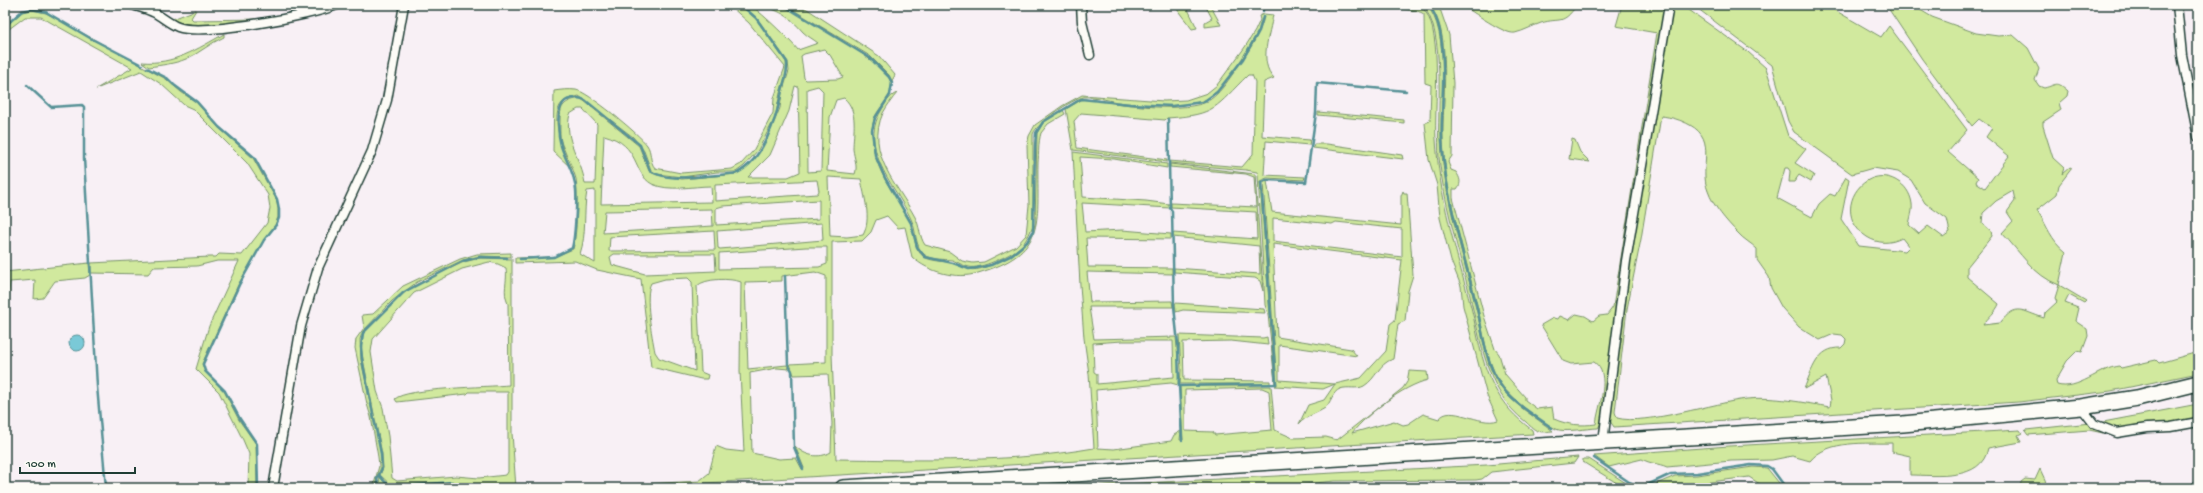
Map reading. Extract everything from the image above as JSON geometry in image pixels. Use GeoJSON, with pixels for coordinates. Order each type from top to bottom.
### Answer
{"type":"FeatureCollection","features":[{"type":"Feature","properties":{"kind":"highway"},"geometry":{"type":"LineString","coordinates":[[843,488],[1903,424],[2080,407],[2137,398],[2198,384]]}},
{"type":"Feature","properties":{"kind":"street"},"geometry":{"type":"LineString","coordinates":[[132,5],[152,12],[178,27],[187,29],[226,28],[320,11],[337,5]]}},
{"type":"Feature","properties":{"kind":"street"},"geometry":{"type":"LineString","coordinates":[[273,488],[301,326],[318,268],[372,151],[387,100],[404,5]]}},
{"type":"Feature","properties":{"kind":"street"},"geometry":{"type":"LineString","coordinates":[[1081,5],[1082,22],[1090,54]]}},
{"type":"Feature","properties":{"kind":"street"},"geometry":{"type":"LineString","coordinates":[[1603,442],[1628,253],[1669,5]]}},
{"type":"Feature","properties":{"kind":"street"},"geometry":{"type":"LineString","coordinates":[[2177,5],[2182,55],[2198,137]]}},
{"type":"Feature","properties":{"kind":"street"},"geometry":{"type":"LineString","coordinates":[[2080,407],[2094,424],[2117,433],[2147,428],[2171,427],[2198,422]]}},
{"type":"Feature","properties":{"kind":"green space"},"geometry":{"type":"Polygon","coordinates":[[[729,5],[740,5],[756,19],[786,62],[787,71],[780,93],[775,118],[758,150],[744,166],[736,172],[717,172],[682,177],[657,174],[651,170],[644,151],[633,137],[579,96],[564,101],[558,109],[557,117],[559,136],[571,168],[553,151],[554,91],[576,90],[591,97],[624,123],[642,140],[649,148],[655,168],[681,173],[732,169],[741,164],[753,151],[773,113],[774,98],[785,67],[749,23],[729,5]]]}},
{"type":"Feature","properties":{"kind":"green space"},"geometry":{"type":"Polygon","coordinates":[[[742,5],[749,5],[753,7],[782,33],[798,50],[818,43],[785,15],[762,5],[781,5],[790,9],[859,52],[883,70],[889,78],[891,89],[887,99],[876,114],[873,122],[872,134],[874,151],[885,180],[909,218],[916,246],[920,254],[936,261],[951,263],[972,270],[981,269],[1008,257],[1024,246],[1031,236],[1035,224],[1037,133],[1043,123],[1063,110],[1065,114],[1048,124],[1041,133],[1038,163],[1037,219],[1034,233],[1027,245],[1016,256],[1000,265],[978,273],[961,276],[943,273],[926,267],[912,257],[905,227],[898,228],[887,216],[876,220],[871,232],[862,241],[832,242],[832,354],[836,459],[965,460],[1030,456],[1094,448],[1089,374],[1084,338],[1080,285],[1073,152],[1167,164],[1167,168],[1114,159],[1080,157],[1083,197],[1146,201],[1169,204],[1170,208],[1082,203],[1085,232],[1122,230],[1171,234],[1171,239],[1086,238],[1088,267],[1172,268],[1172,274],[1087,272],[1090,302],[1172,301],[1173,307],[1089,307],[1094,339],[1176,337],[1179,370],[1178,385],[1171,383],[1096,390],[1098,448],[1114,449],[1171,441],[1174,435],[1181,431],[1180,440],[1183,440],[1180,386],[1271,386],[1275,430],[1293,438],[1326,437],[1337,440],[1373,411],[1352,433],[1394,421],[1403,425],[1408,424],[1423,414],[1439,419],[1450,413],[1483,421],[1498,420],[1487,396],[1463,306],[1461,286],[1451,261],[1440,218],[1437,185],[1429,160],[1425,123],[1430,121],[1431,85],[1425,83],[1424,14],[1418,11],[1400,8],[1399,5],[1413,5],[1422,8],[1431,22],[1434,36],[1436,54],[1436,139],[1444,203],[1480,347],[1489,376],[1501,399],[1520,420],[1532,430],[1533,434],[672,485],[573,488],[699,481],[709,473],[716,446],[726,450],[744,452],[740,371],[741,282],[731,280],[712,280],[701,283],[697,286],[701,372],[708,375],[707,379],[701,379],[651,367],[641,279],[597,270],[575,261],[515,263],[515,258],[554,257],[573,249],[576,224],[577,185],[575,175],[561,141],[560,120],[562,108],[566,103],[574,99],[579,98],[584,101],[639,146],[649,171],[657,175],[682,179],[737,174],[753,161],[767,139],[780,108],[782,93],[789,71],[788,62],[757,18],[742,5]],[[824,49],[801,56],[804,78],[806,80],[838,79],[843,77],[830,55],[824,49]],[[795,86],[789,111],[770,155],[748,177],[788,177],[800,172],[798,87],[795,86]],[[818,86],[807,89],[808,172],[821,171],[823,91],[818,86]],[[844,98],[836,100],[830,117],[827,171],[855,174],[856,165],[853,149],[853,115],[849,103],[844,98]],[[578,109],[570,114],[569,133],[585,184],[595,184],[597,124],[583,109],[578,109]],[[604,135],[601,204],[712,202],[711,186],[666,188],[652,184],[641,173],[630,152],[624,145],[604,135]],[[828,177],[830,236],[847,237],[863,235],[866,229],[867,215],[861,179],[828,177]],[[817,180],[715,185],[715,201],[817,194],[819,191],[817,180]],[[595,190],[587,191],[584,231],[580,254],[595,263],[595,190]],[[819,200],[723,206],[716,208],[716,225],[819,219],[819,200]],[[712,209],[605,211],[603,233],[713,226],[712,209]],[[822,223],[717,231],[718,248],[720,249],[823,240],[822,223]],[[714,231],[610,237],[609,251],[715,250],[714,231]],[[827,247],[719,253],[719,269],[819,267],[827,264],[827,247]],[[614,254],[610,257],[612,265],[645,274],[716,271],[715,254],[614,254]],[[815,272],[782,276],[782,281],[745,282],[748,369],[787,365],[789,369],[777,368],[750,373],[752,453],[779,459],[796,458],[802,469],[804,468],[795,446],[803,452],[817,456],[831,452],[832,423],[828,374],[794,375],[790,364],[826,362],[826,276],[815,272]],[[688,278],[665,279],[651,283],[649,289],[648,306],[655,352],[659,358],[695,371],[692,282],[688,278]],[[1122,341],[1093,343],[1094,372],[1097,374],[1097,384],[1174,377],[1173,341],[1122,341]],[[1262,388],[1185,390],[1185,431],[1213,432],[1215,435],[1272,430],[1269,391],[1262,388]]]}},
{"type":"Feature","properties":{"kind":"green space"},"geometry":{"type":"Polygon","coordinates":[[[785,5],[797,5],[807,9],[879,56],[895,75],[892,81],[889,75],[870,56],[785,5]]]}},
{"type":"Feature","properties":{"kind":"green space"},"geometry":{"type":"Polygon","coordinates":[[[1175,5],[1186,5],[1197,28],[1192,29],[1175,5]]]}},
{"type":"Feature","properties":{"kind":"green space"},"geometry":{"type":"Polygon","coordinates":[[[1205,5],[1210,5],[1221,25],[1205,27],[1205,22],[1212,18],[1205,5]]]}},
{"type":"Feature","properties":{"kind":"green space"},"geometry":{"type":"Polygon","coordinates":[[[1421,5],[1426,5],[1434,16],[1439,31],[1442,68],[1441,138],[1445,182],[1487,357],[1493,375],[1498,384],[1510,398],[1553,431],[1540,432],[1535,430],[1512,409],[1500,394],[1485,359],[1444,190],[1438,142],[1438,53],[1435,33],[1429,16],[1421,5]]]}},
{"type":"Feature","properties":{"kind":"green space"},"geometry":{"type":"Polygon","coordinates":[[[1429,5],[1445,5],[1444,10],[1439,6],[1449,35],[1453,83],[1452,156],[1448,162],[1451,170],[1456,172],[1460,180],[1460,185],[1457,189],[1453,189],[1453,198],[1484,316],[1495,349],[1499,354],[1505,374],[1525,397],[1525,400],[1537,409],[1552,407],[1554,419],[1569,424],[1585,425],[1596,424],[1603,382],[1599,367],[1594,362],[1571,364],[1563,361],[1541,325],[1553,318],[1558,319],[1560,316],[1569,320],[1576,314],[1585,316],[1593,321],[1599,316],[1607,315],[1613,307],[1657,33],[1616,26],[1622,5],[1666,5],[1607,390],[1600,425],[1598,428],[1564,431],[1549,425],[1533,415],[1509,394],[1499,381],[1491,364],[1447,182],[1443,138],[1445,68],[1444,49],[1441,32],[1436,17],[1429,5]]]}},
{"type":"Feature","properties":{"kind":"green space"},"geometry":{"type":"Polygon","coordinates":[[[1461,5],[1577,5],[1568,16],[1561,20],[1548,21],[1522,31],[1510,33],[1496,27],[1461,5]]]}},
{"type":"Feature","properties":{"kind":"green space"},"geometry":{"type":"Polygon","coordinates":[[[1672,5],[1682,5],[1748,52],[1766,68],[1788,136],[1806,149],[1795,163],[1814,175],[1811,182],[1799,175],[1794,182],[1789,182],[1790,171],[1788,168],[1785,168],[1777,198],[1812,217],[1819,204],[1830,194],[1835,196],[1846,177],[1849,179],[1841,219],[1859,246],[1905,251],[1909,247],[1902,238],[1893,241],[1880,242],[1867,237],[1856,226],[1851,214],[1851,202],[1856,191],[1864,183],[1875,177],[1887,177],[1900,183],[1908,192],[1911,198],[1912,207],[1909,225],[1919,234],[1928,226],[1943,237],[1950,232],[1947,219],[1925,203],[1911,180],[1898,172],[1873,168],[1852,174],[1794,132],[1788,121],[1772,65],[1693,5],[1826,5],[1881,37],[1889,26],[1967,130],[1948,152],[1978,178],[1976,182],[1985,188],[2009,156],[1986,137],[1992,128],[1979,119],[1972,126],[1922,59],[1886,5],[1912,5],[1932,17],[1976,33],[1998,36],[2013,35],[2028,48],[2039,69],[2035,80],[2039,86],[2044,88],[2059,84],[2068,91],[2067,96],[2059,103],[2061,110],[2043,122],[2043,126],[2053,158],[2064,168],[2062,174],[2070,167],[2072,168],[2059,185],[2057,194],[2037,210],[2056,242],[2066,252],[2059,285],[2086,301],[2084,303],[2069,295],[2065,303],[2078,308],[2075,321],[2087,329],[2088,336],[2082,352],[2077,351],[2067,361],[2056,380],[2057,385],[2073,385],[2111,368],[2119,366],[2121,368],[2156,360],[2159,363],[2198,352],[2198,373],[2111,391],[2019,402],[1614,427],[1610,421],[1621,319],[1672,5]],[[1661,116],[1641,239],[1627,309],[1615,412],[1617,418],[1629,420],[1645,419],[1681,413],[1734,401],[1757,398],[1789,400],[1830,407],[1831,400],[1826,377],[1804,389],[1816,361],[1826,351],[1841,348],[1845,344],[1846,339],[1842,335],[1834,334],[1820,340],[1799,327],[1782,308],[1771,288],[1769,277],[1757,260],[1757,249],[1729,224],[1710,197],[1706,182],[1706,155],[1703,138],[1698,131],[1690,125],[1676,119],[1661,116]],[[2013,191],[1996,201],[1983,213],[1982,223],[1991,231],[1992,236],[1967,267],[1967,277],[1999,304],[1996,310],[1983,325],[2000,323],[2006,316],[2015,310],[2024,311],[2044,318],[2045,313],[2057,302],[2055,298],[2059,285],[2050,281],[2028,263],[2002,233],[2013,221],[2007,212],[2015,201],[2013,191]]]}},
{"type":"Feature","properties":{"kind":"green space"},"geometry":{"type":"Polygon","coordinates":[[[32,10],[46,13],[166,79],[196,102],[218,127],[253,158],[276,199],[278,217],[275,225],[264,240],[238,285],[202,364],[205,372],[224,391],[239,420],[256,444],[257,488],[248,488],[249,454],[219,392],[196,369],[209,326],[239,261],[217,261],[197,266],[154,267],[148,274],[91,273],[91,263],[216,257],[219,254],[242,255],[267,223],[270,208],[268,195],[247,163],[193,109],[184,105],[161,84],[141,71],[96,89],[132,68],[41,17],[25,17],[5,32],[5,27],[22,12],[32,10]]]}},
{"type":"Feature","properties":{"kind":"green space"},"geometry":{"type":"Polygon","coordinates":[[[196,10],[191,18],[193,20],[264,19],[241,23],[186,26],[170,20],[196,10]]]}},
{"type":"Feature","properties":{"kind":"green space"},"geometry":{"type":"Polygon","coordinates":[[[1264,14],[1273,15],[1266,48],[1266,56],[1269,71],[1274,78],[1264,82],[1262,136],[1310,140],[1309,145],[1266,141],[1264,175],[1305,177],[1304,180],[1267,178],[1260,181],[1275,383],[1268,314],[1265,305],[1257,172],[1169,163],[1169,161],[1242,167],[1253,154],[1255,82],[1252,75],[1248,75],[1214,107],[1206,112],[1196,115],[1167,118],[1165,120],[1081,113],[1074,121],[1077,148],[1167,160],[1167,162],[1073,150],[1066,109],[1085,99],[1128,105],[1162,107],[1192,106],[1204,103],[1219,92],[1243,60],[1257,36],[1264,17],[1253,41],[1226,82],[1210,97],[1202,101],[1182,105],[1160,106],[1084,97],[1064,107],[1041,124],[1033,134],[1033,225],[1026,240],[1015,251],[995,261],[974,267],[952,260],[931,258],[921,252],[917,243],[913,223],[882,167],[876,153],[874,139],[875,125],[881,111],[894,94],[897,93],[883,113],[879,128],[878,142],[886,168],[915,217],[923,242],[925,245],[950,252],[962,261],[973,263],[984,262],[1016,246],[1026,235],[1029,205],[1027,146],[1029,136],[1035,125],[1062,106],[1082,95],[1164,101],[1186,100],[1207,93],[1217,85],[1245,47],[1260,20],[1259,16],[1264,14]]]}},
{"type":"Feature","properties":{"kind":"green space"},"geometry":{"type":"Polygon","coordinates":[[[224,34],[224,37],[191,57],[181,61],[149,67],[142,62],[165,61],[185,55],[224,34]]]}},
{"type":"Feature","properties":{"kind":"green space"},"geometry":{"type":"Polygon","coordinates":[[[1318,112],[1404,120],[1404,123],[1318,115],[1318,112]]]}},
{"type":"Feature","properties":{"kind":"green space"},"geometry":{"type":"Polygon","coordinates":[[[1572,139],[1575,140],[1580,152],[1590,162],[1569,159],[1572,139]]]}},
{"type":"Feature","properties":{"kind":"green space"},"geometry":{"type":"Polygon","coordinates":[[[1314,144],[1327,144],[1402,155],[1403,159],[1313,148],[1314,144]]]}},
{"type":"Feature","properties":{"kind":"green space"},"geometry":{"type":"Polygon","coordinates":[[[1170,164],[1255,174],[1263,291],[1260,281],[1255,278],[1174,272],[1174,268],[1260,274],[1259,246],[1173,237],[1173,233],[1257,239],[1256,212],[1171,207],[1171,203],[1256,207],[1254,177],[1246,174],[1170,167],[1170,164]]]}},
{"type":"Feature","properties":{"kind":"green space"},"geometry":{"type":"Polygon","coordinates":[[[1267,181],[1272,212],[1401,225],[1401,196],[1403,191],[1404,193],[1407,193],[1413,275],[1408,291],[1405,321],[1398,324],[1393,359],[1384,364],[1372,379],[1364,386],[1337,390],[1325,408],[1308,417],[1299,424],[1308,405],[1324,400],[1335,384],[1323,389],[1275,386],[1277,385],[1263,183],[1267,181]],[[1273,218],[1273,241],[1402,257],[1402,229],[1336,222],[1332,224],[1273,218]],[[1273,244],[1277,337],[1351,349],[1357,356],[1279,345],[1279,380],[1335,384],[1361,378],[1386,351],[1390,324],[1395,320],[1402,260],[1273,244]]]}},
{"type":"Feature","properties":{"kind":"green space"},"geometry":{"type":"Polygon","coordinates":[[[511,253],[511,257],[480,256],[463,260],[417,282],[392,301],[363,331],[360,339],[361,360],[381,454],[381,468],[376,478],[378,488],[373,488],[379,466],[378,457],[371,417],[355,348],[356,339],[364,328],[362,315],[373,314],[403,286],[460,259],[477,254],[511,253]]]}},
{"type":"Feature","properties":{"kind":"green space"},"geometry":{"type":"Polygon","coordinates":[[[480,258],[512,259],[512,433],[516,488],[393,488],[453,482],[393,487],[380,475],[383,468],[382,454],[361,347],[363,333],[400,296],[417,284],[464,262],[480,258]],[[489,262],[462,269],[414,293],[373,339],[371,352],[377,391],[383,408],[388,436],[392,478],[397,481],[456,476],[479,478],[506,475],[508,472],[508,392],[469,392],[467,394],[397,402],[395,399],[402,395],[430,390],[509,385],[508,304],[505,295],[506,268],[489,262]]]}},
{"type":"Feature","properties":{"kind":"green space"},"geometry":{"type":"Polygon","coordinates":[[[89,263],[90,275],[85,278],[55,281],[43,298],[34,299],[35,280],[10,282],[5,331],[5,272],[89,263]]]}},
{"type":"Feature","properties":{"kind":"green space"},"geometry":{"type":"Polygon","coordinates":[[[1175,303],[1264,309],[1265,313],[1183,310],[1176,312],[1175,303]]]}},
{"type":"Feature","properties":{"kind":"green space"},"geometry":{"type":"Polygon","coordinates":[[[1179,335],[1267,337],[1268,345],[1231,341],[1183,342],[1184,380],[1270,381],[1270,384],[1180,384],[1181,370],[1179,335]]]}},
{"type":"Feature","properties":{"kind":"green space"},"geometry":{"type":"Polygon","coordinates":[[[1409,371],[1427,372],[1428,380],[1408,388],[1380,406],[1403,388],[1407,382],[1409,371]]]}},
{"type":"Feature","properties":{"kind":"green space"},"geometry":{"type":"Polygon","coordinates":[[[2198,404],[2198,420],[2120,431],[2098,423],[2198,404]]]}},
{"type":"Feature","properties":{"kind":"green space"},"geometry":{"type":"Polygon","coordinates":[[[2090,423],[2103,433],[2089,430],[2028,435],[2025,431],[2026,430],[2090,423]]]}},
{"type":"Feature","properties":{"kind":"green space"},"geometry":{"type":"Polygon","coordinates":[[[2020,430],[2022,433],[2018,435],[2021,442],[1988,448],[1984,459],[1977,467],[1956,474],[1944,475],[1910,475],[1910,456],[1892,452],[1892,443],[1860,443],[1837,446],[1818,454],[1810,461],[1792,456],[1772,460],[1731,461],[1667,467],[1642,459],[1609,467],[1594,456],[1729,446],[2020,430]]]}},
{"type":"Feature","properties":{"kind":"green space"},"geometry":{"type":"Polygon","coordinates":[[[1578,457],[1574,463],[1491,472],[1482,479],[1476,480],[1335,481],[1295,485],[1292,488],[1047,488],[1487,465],[1578,457]]]}},
{"type":"Feature","properties":{"kind":"green space"},"geometry":{"type":"Polygon","coordinates":[[[1583,459],[1589,459],[1629,485],[1639,488],[1625,488],[1583,462],[1583,459]]]}},
{"type":"Feature","properties":{"kind":"green space"},"geometry":{"type":"Polygon","coordinates":[[[1753,467],[1767,468],[1783,488],[1766,488],[1749,477],[1664,488],[1647,488],[1675,476],[1697,475],[1753,467]]]}},
{"type":"Feature","properties":{"kind":"green space"},"geometry":{"type":"Polygon","coordinates":[[[2040,469],[2046,482],[2039,488],[2020,488],[2021,482],[2025,479],[2035,480],[2040,469]]]}},
{"type":"Feature","properties":{"kind":"green space"},"geometry":{"type":"Polygon","coordinates":[[[379,476],[385,483],[393,488],[380,488],[379,476]]]}},
{"type":"Feature","properties":{"kind":"water"},"geometry":{"type":"Polygon","coordinates":[[[77,335],[84,340],[85,343],[80,350],[77,351],[70,346],[69,343],[74,336],[77,335]]]}},
{"type":"Feature","properties":{"kind":"waterway"},"geometry":{"type":"LineString","coordinates":[[520,259],[554,257],[572,248],[576,219],[576,190],[572,173],[561,146],[558,128],[559,114],[563,103],[567,100],[572,98],[581,98],[585,100],[640,145],[650,171],[655,174],[684,178],[737,173],[754,159],[761,150],[776,116],[786,75],[787,62],[756,18],[741,5]]}},
{"type":"Feature","properties":{"kind":"waterway"},"geometry":{"type":"LineString","coordinates":[[783,5],[870,58],[889,77],[892,83],[890,95],[875,118],[872,130],[875,155],[885,178],[911,223],[917,247],[925,257],[953,263],[969,269],[991,265],[1010,256],[1027,242],[1033,232],[1036,133],[1043,122],[1081,99],[1130,104],[1172,106],[1203,102],[1217,92],[1243,59],[1259,31],[1263,17]]}},
{"type":"Feature","properties":{"kind":"waterway"},"geometry":{"type":"LineString","coordinates":[[1263,5],[1263,11]]}},
{"type":"Feature","properties":{"kind":"waterway"},"geometry":{"type":"LineString","coordinates":[[1428,5],[1435,17],[1440,32],[1442,49],[1442,139],[1447,182],[1455,224],[1477,308],[1487,356],[1494,374],[1504,390],[1523,408],[1552,428]]}},
{"type":"Feature","properties":{"kind":"waterway"},"geometry":{"type":"LineString","coordinates":[[5,26],[22,11],[32,9],[46,12],[90,38],[142,65]]}},
{"type":"Feature","properties":{"kind":"waterway"},"geometry":{"type":"LineString","coordinates":[[147,68],[167,78],[197,102],[219,127],[254,157],[277,199],[279,218],[276,225],[264,240],[239,285],[203,364],[205,371],[225,391],[240,419],[257,444],[258,488]]}},
{"type":"Feature","properties":{"kind":"waterway"},"geometry":{"type":"LineString","coordinates":[[1182,440],[1179,386],[1276,384],[1261,182],[1267,180],[1306,182],[1316,113],[1317,83],[1406,91]]}},
{"type":"Feature","properties":{"kind":"waterway"},"geometry":{"type":"LineString","coordinates":[[27,85],[51,107],[82,105],[84,107],[84,158],[97,386],[106,488]]}},
{"type":"Feature","properties":{"kind":"waterway"},"geometry":{"type":"LineString","coordinates":[[1168,119],[1174,306],[1178,344],[1179,386]]}},
{"type":"Feature","properties":{"kind":"waterway"},"geometry":{"type":"LineString","coordinates":[[452,482],[393,487],[385,482],[379,475],[382,468],[381,454],[362,359],[361,347],[363,333],[404,292],[463,261],[480,257],[507,258]]}},
{"type":"Feature","properties":{"kind":"waterway"},"geometry":{"type":"LineString","coordinates":[[785,276],[788,364],[792,371],[794,447],[803,469]]}},
{"type":"Feature","properties":{"kind":"waterway"},"geometry":{"type":"LineString","coordinates":[[1594,458],[1629,482],[1644,488]]}},
{"type":"Feature","properties":{"kind":"waterway"},"geometry":{"type":"LineString","coordinates":[[1643,487],[1671,474],[1697,473],[1751,465],[1767,466],[1772,469],[1786,488]]}},
{"type":"Feature","properties":{"kind":"waterway"},"geometry":{"type":"LineString","coordinates":[[379,475],[377,478],[379,488]]}}]}
